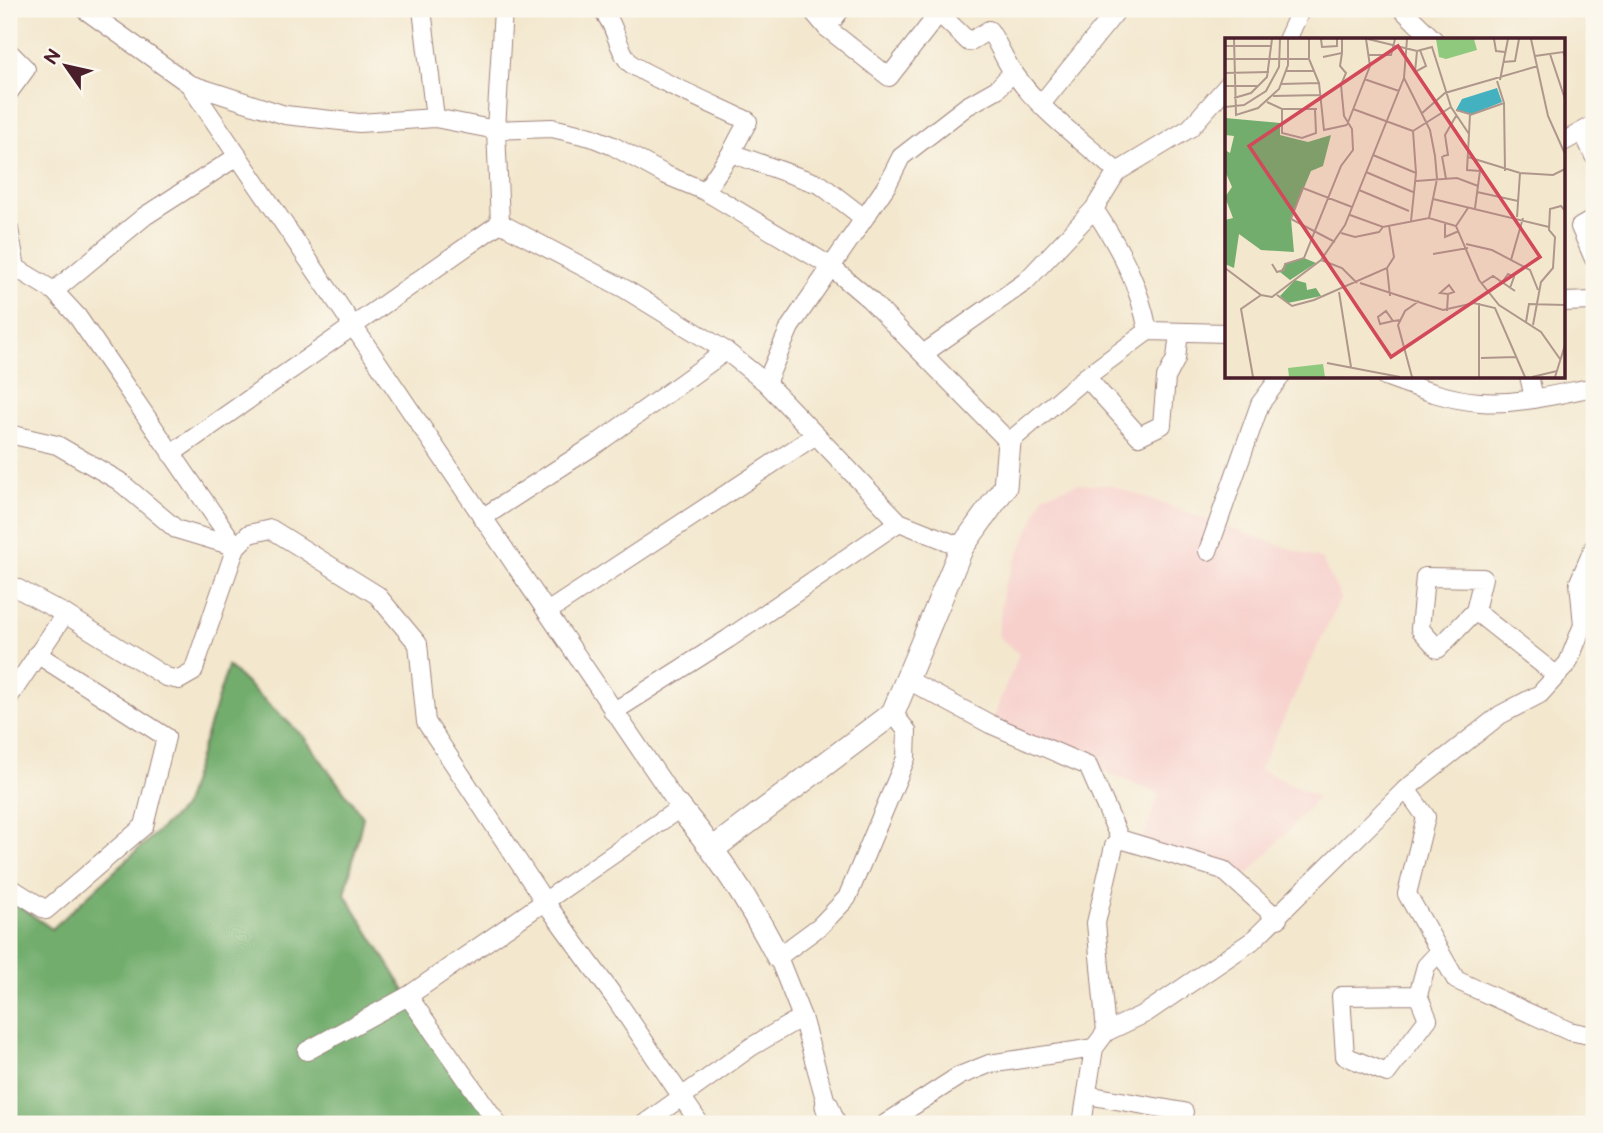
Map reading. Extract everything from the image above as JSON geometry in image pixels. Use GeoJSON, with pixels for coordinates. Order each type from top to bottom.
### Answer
{"type":"FeatureCollection","features":[{"type":"Feature","properties":{"kind":"street"},"geometry":{"type":"LineString","coordinates":[[84,9],[189,84],[285,115],[359,123],[435,118],[496,130],[552,128],[591,137],[705,191],[830,266],[869,299],[1009,442]]}},
{"type":"Feature","properties":{"kind":"street"},"geometry":{"type":"LineString","coordinates":[[422,9],[435,118]]}},
{"type":"Feature","properties":{"kind":"street"},"geometry":{"type":"LineString","coordinates":[[500,223],[496,130],[503,9]]}},
{"type":"Feature","properties":{"kind":"street"},"geometry":{"type":"LineString","coordinates":[[601,9],[615,29],[617,40],[630,64],[748,121],[731,153],[705,191]]}},
{"type":"Feature","properties":{"kind":"street"},"geometry":{"type":"LineString","coordinates":[[811,9],[827,28],[889,77],[939,13],[969,42],[989,30],[1002,48],[1013,72],[1042,103],[1117,172]]}},
{"type":"Feature","properties":{"kind":"street"},"geometry":{"type":"LineString","coordinates":[[827,28],[841,9]]}},
{"type":"Feature","properties":{"kind":"street"},"geometry":{"type":"LineString","coordinates":[[1042,103],[1118,9]]}},
{"type":"Feature","properties":{"kind":"street"},"geometry":{"type":"LineString","coordinates":[[1288,38],[1301,9]]}},
{"type":"Feature","properties":{"kind":"street"},"geometry":{"type":"LineString","coordinates":[[1402,9],[1432,38]]}},
{"type":"Feature","properties":{"kind":"street"},"geometry":{"type":"LineString","coordinates":[[9,52],[26,69],[9,92]]}},
{"type":"Feature","properties":{"kind":"street"},"geometry":{"type":"LineString","coordinates":[[766,383],[790,327],[864,218],[901,157],[967,106],[998,89],[1013,72]]}},
{"type":"Feature","properties":{"kind":"street"},"geometry":{"type":"LineString","coordinates":[[189,84],[614,712],[680,808],[714,848],[751,905],[778,957],[802,1017],[831,1115]]}},
{"type":"Feature","properties":{"kind":"street"},"geometry":{"type":"LineString","coordinates":[[922,354],[1025,282],[1094,209],[1117,172],[1190,128],[1225,88]]}},
{"type":"Feature","properties":{"kind":"street"},"geometry":{"type":"LineString","coordinates":[[1564,142],[1589,129],[1594,156]]}},
{"type":"Feature","properties":{"kind":"street"},"geometry":{"type":"LineString","coordinates":[[731,153],[821,185],[864,218]]}},
{"type":"Feature","properties":{"kind":"street"},"geometry":{"type":"LineString","coordinates":[[54,292],[145,216],[238,156]]}},
{"type":"Feature","properties":{"kind":"street"},"geometry":{"type":"LineString","coordinates":[[1094,209],[1118,245],[1141,293],[1148,331]]}},
{"type":"Feature","properties":{"kind":"street"},"geometry":{"type":"LineString","coordinates":[[1594,219],[1580,227],[1594,259]]}},
{"type":"Feature","properties":{"kind":"street"},"geometry":{"type":"LineString","coordinates":[[171,454],[500,223]]}},
{"type":"Feature","properties":{"kind":"street"},"geometry":{"type":"LineString","coordinates":[[500,223],[625,289],[726,351],[766,383],[899,522],[961,547]]}},
{"type":"Feature","properties":{"kind":"street"},"geometry":{"type":"LineString","coordinates":[[9,229],[16,268],[54,292],[77,316],[236,547]]}},
{"type":"Feature","properties":{"kind":"street"},"geometry":{"type":"LineString","coordinates":[[1564,302],[1594,301]]}},
{"type":"Feature","properties":{"kind":"street"},"geometry":{"type":"LineString","coordinates":[[714,848],[893,713],[961,547],[1005,487],[1009,442],[1086,377],[1148,331],[1225,333]]}},
{"type":"Feature","properties":{"kind":"street"},"geometry":{"type":"LineString","coordinates":[[1086,377],[1139,436],[1162,425],[1166,378],[1176,359],[1179,332]]}},
{"type":"Feature","properties":{"kind":"street"},"geometry":{"type":"LineString","coordinates":[[482,518],[597,443],[726,351]]}},
{"type":"Feature","properties":{"kind":"street"},"geometry":{"type":"LineString","coordinates":[[1208,551],[1260,404],[1280,378]]}},
{"type":"Feature","properties":{"kind":"street"},"geometry":{"type":"LineString","coordinates":[[1391,378],[1437,394],[1477,402],[1505,403],[1594,387]]}},
{"type":"Feature","properties":{"kind":"street"},"geometry":{"type":"LineString","coordinates":[[1529,378],[1534,398]]}},
{"type":"Feature","properties":{"kind":"street"},"geometry":{"type":"LineString","coordinates":[[9,433],[57,444],[119,481],[176,529],[236,547]]}},
{"type":"Feature","properties":{"kind":"street"},"geometry":{"type":"LineString","coordinates":[[547,612],[816,435]]}},
{"type":"Feature","properties":{"kind":"street"},"geometry":{"type":"LineString","coordinates":[[614,712],[760,618],[899,522]]}},
{"type":"Feature","properties":{"kind":"street"},"geometry":{"type":"LineString","coordinates":[[9,584],[65,614],[166,677],[179,680],[193,672],[236,547],[249,534],[271,530],[384,601],[418,644],[426,722],[545,902],[615,998],[700,1124]]}},
{"type":"Feature","properties":{"kind":"street"},"geometry":{"type":"LineString","coordinates":[[1082,1124],[1094,1048],[1105,1032],[1146,1013],[1252,941],[1278,919],[1406,789],[1500,715],[1540,694],[1568,663],[1583,625],[1579,582],[1594,547]]}},
{"type":"Feature","properties":{"kind":"street"},"geometry":{"type":"LineString","coordinates":[[1425,577],[1483,578],[1475,611],[1438,649],[1420,629],[1425,577]]}},
{"type":"Feature","properties":{"kind":"street"},"geometry":{"type":"LineString","coordinates":[[1475,611],[1556,675]]}},
{"type":"Feature","properties":{"kind":"street"},"geometry":{"type":"LineString","coordinates":[[9,697],[65,614]]}},
{"type":"Feature","properties":{"kind":"street"},"geometry":{"type":"LineString","coordinates":[[9,887],[46,910],[144,826],[166,737],[37,654]]}},
{"type":"Feature","properties":{"kind":"street"},"geometry":{"type":"LineString","coordinates":[[908,680],[990,724],[1088,766],[1120,839],[1223,870],[1278,919]]}},
{"type":"Feature","properties":{"kind":"street"},"geometry":{"type":"LineString","coordinates":[[778,957],[820,926],[847,898],[891,800],[906,758],[907,731],[893,713]]}},
{"type":"Feature","properties":{"kind":"street"},"geometry":{"type":"LineString","coordinates":[[1406,789],[1426,817],[1408,894],[1456,980],[1569,1031],[1594,1036]]}},
{"type":"Feature","properties":{"kind":"street"},"geometry":{"type":"LineString","coordinates":[[307,1051],[408,996],[680,808]]}},
{"type":"Feature","properties":{"kind":"street"},"geometry":{"type":"LineString","coordinates":[[1105,1032],[1096,923],[1114,846],[1120,839]]}},
{"type":"Feature","properties":{"kind":"street"},"geometry":{"type":"LineString","coordinates":[[1418,995],[1341,996],[1345,1056],[1387,1073],[1427,1018],[1418,995],[1426,966],[1440,951]]}},
{"type":"Feature","properties":{"kind":"street"},"geometry":{"type":"LineString","coordinates":[[408,996],[498,1124]]}},
{"type":"Feature","properties":{"kind":"street"},"geometry":{"type":"LineString","coordinates":[[644,1124],[751,1047],[802,1017]]}},
{"type":"Feature","properties":{"kind":"street"},"geometry":{"type":"LineString","coordinates":[[885,1124],[959,1076],[989,1063],[1094,1048]]}},
{"type":"Feature","properties":{"kind":"street"},"geometry":{"type":"LineString","coordinates":[[1087,1095],[1184,1112]]}},
{"type":"Feature","properties":{"kind":"shaded area"},"geometry":{"type":"Polygon","coordinates":[[[1076,484],[1110,485],[1322,560],[1341,597],[1260,769],[1318,797],[1250,873],[1238,876],[1140,846],[1159,794],[990,724],[1019,654],[998,636],[1003,589],[1044,495],[1076,484]]]}},
{"type":"Feature","properties":{"kind":"green space"},"geometry":{"type":"Polygon","coordinates":[[[228,666],[303,736],[363,817],[345,894],[408,996],[498,1124],[9,1124],[9,899],[52,929],[183,808],[228,666]]]}}]}
